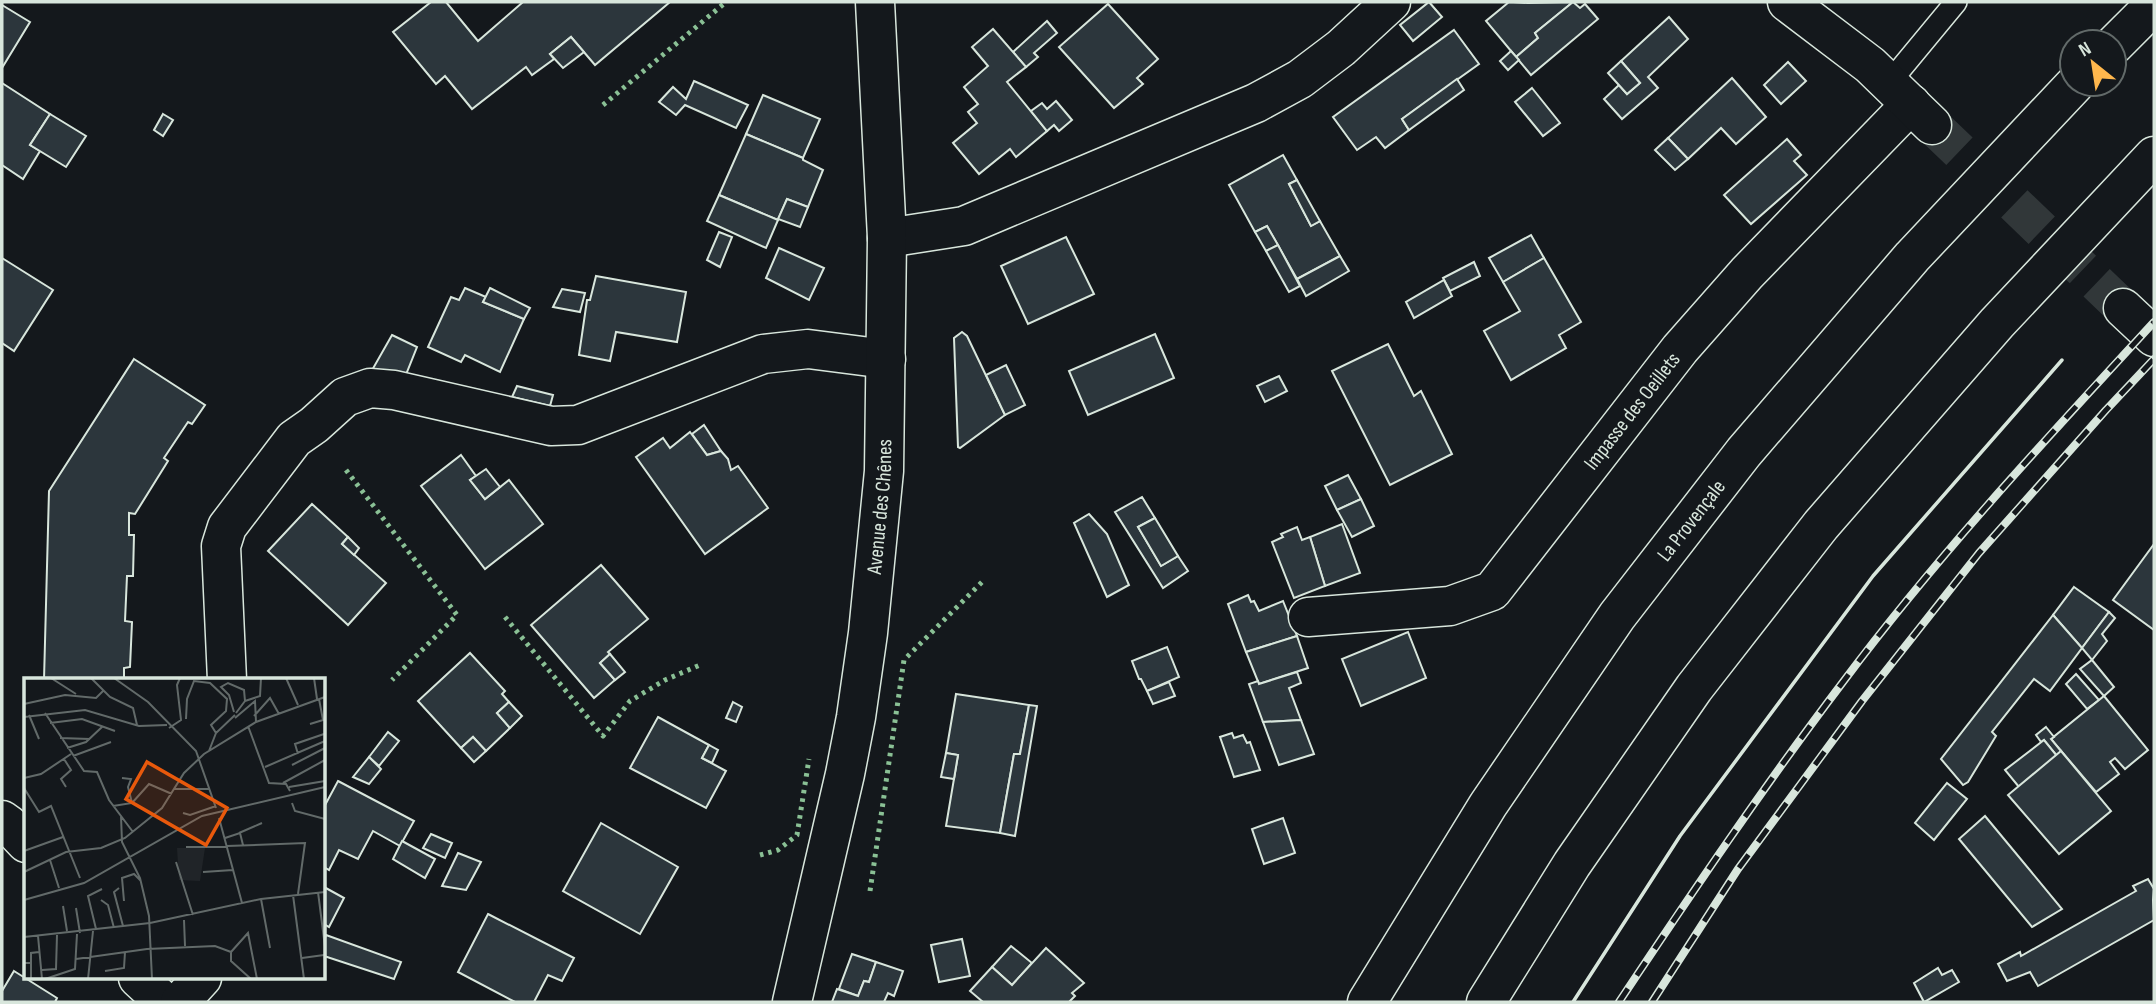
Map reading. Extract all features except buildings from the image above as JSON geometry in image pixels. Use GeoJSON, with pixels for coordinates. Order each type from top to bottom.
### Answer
{"type":"FeatureCollection","features":[{"type":"Feature","properties":{"kind":"main road","name":"Avenue des Chênes"},"geometry":{"type":"LineString","coordinates":[[792,1002],[845,774],[868,633],[884,471],[887,238],[875,2]]}},
{"type":"Feature","properties":{"kind":"main road"},"geometry":{"type":"LineString","coordinates":[[887,238],[964,226],[1256,103],[1300,79],[1342,48],[1391,2]]}},
{"type":"Feature","properties":{"kind":"main road"},"geometry":{"type":"LineString","coordinates":[[1787,2],[1870,65],[1911,104]]}},
{"type":"Feature","properties":{"kind":"main road"},"geometry":{"type":"LineString","coordinates":[[2128,31],[2154,5]]}},
{"type":"Feature","properties":{"kind":"main road","name":"La Provençale"},"geometry":{"type":"LineString","coordinates":[[1367,1002],[1488,805],[1617,616],[1744,452],[1885,288],[2062,98]]}},
{"type":"Feature","properties":{"kind":"main road","name":"Impasse des Oeillets"},"geometry":{"type":"LineString","coordinates":[[1308,617],[1451,606],[1492,592],[1680,349],[1747,273],[1911,104]]}},
{"type":"Feature","properties":{"kind":"main road"},"geometry":{"type":"LineString","coordinates":[[1486,1002],[1572,864],[1686,699],[1804,547],[1997,323],[2154,156]]}},
{"type":"Feature","properties":{"kind":"main road"},"geometry":{"type":"LineString","coordinates":[[2123,308],[2154,337]]}},
{"type":"Feature","properties":{"kind":"main road"},"geometry":{"type":"LineString","coordinates":[[227,678],[221,546],[227,527],[294,439],[345,397],[370,388],[394,390],[551,426],[578,425],[763,354],[807,349],[886,359]]}},
{"type":"Feature","properties":{"kind":"main road"},"geometry":{"type":"LineString","coordinates":[[2,820],[24,841]]}},
{"type":"Feature","properties":{"kind":"main road"},"geometry":{"type":"LineString","coordinates":[[139,979],[164,1002]]}},
{"type":"Feature","properties":{"kind":"main road"},"geometry":{"type":"LineString","coordinates":[[180,1002],[201,979]]}},
{"type":"Feature","properties":{"kind":"lane"},"geometry":{"type":"LineString","coordinates":[[1911,104],[1956,2]]}},
{"type":"Feature","properties":{"kind":"tunnel"},"geometry":{"type":"LineString","coordinates":[[1932,125],[2123,308]]}},
{"type":"Feature","properties":{"kind":"railway"},"geometry":{"type":"LineString","coordinates":[[1619,1002],[1756,800],[1879,635],[1994,498],[2154,322]]}},
{"type":"Feature","properties":{"kind":"railway"},"geometry":{"type":"LineString","coordinates":[[1652,1002],[1738,869],[1862,701],[1979,553],[2154,359]]}},
{"type":"Feature","properties":{"kind":"hedge"},"geometry":{"type":"LineString","coordinates":[[603,105],[726,2]]}},
{"type":"Feature","properties":{"kind":"hedge"},"geometry":{"type":"LineString","coordinates":[[346,470],[457,615],[392,680]]}},
{"type":"Feature","properties":{"kind":"hedge"},"geometry":{"type":"LineString","coordinates":[[870,891],[904,660],[983,581]]}},
{"type":"Feature","properties":{"kind":"hedge"},"geometry":{"type":"LineString","coordinates":[[505,617],[603,736],[630,701],[665,680],[700,665]]}},
{"type":"Feature","properties":{"kind":"hedge"},"geometry":{"type":"LineString","coordinates":[[760,855],[778,850],[797,835],[809,759]]}},
{"type":"Feature","properties":{"kind":"wall"},"geometry":{"type":"LineString","coordinates":[[1573,1002],[1680,836],[1873,576],[2062,360]]}}]}
